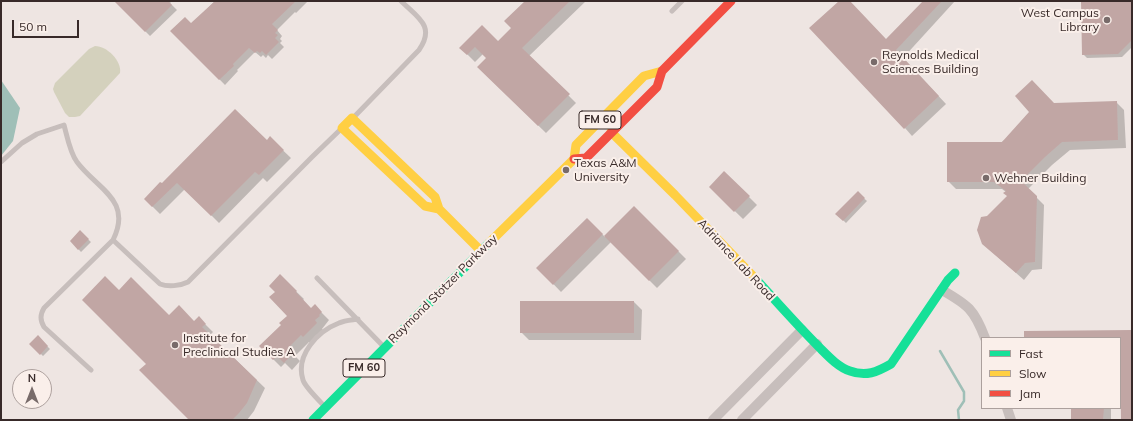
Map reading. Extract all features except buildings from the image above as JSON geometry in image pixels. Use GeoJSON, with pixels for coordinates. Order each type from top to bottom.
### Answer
{"type":"FeatureCollection","features":[{"type":"Feature","properties":{"kind":"street","name":"Raymond Stotzer Parkway"},"geometry":{"type":"LineString","coordinates":[[313,420],[574,160],[586,158],[612,132],[656,87],[662,71],[731,1]]}},
{"type":"Feature","properties":{"kind":"street","name":"Raymond Stotzer Parkway"},"geometry":{"type":"LineString","coordinates":[[574,160],[576,145],[636,84],[644,76],[662,71]]}},
{"type":"Feature","properties":{"kind":"street"},"geometry":{"type":"LineString","coordinates":[[612,132],[610,127],[612,121],[631,101],[636,84]]}},
{"type":"Feature","properties":{"kind":"street"},"geometry":{"type":"LineString","coordinates":[[439,209],[425,206],[342,128],[352,118],[435,197],[439,209],[481,251]]}},
{"type":"Feature","properties":{"kind":"street","name":"Adriance Lab Road"},"geometry":{"type":"LineString","coordinates":[[612,132],[753,276],[802,330],[842,367],[856,373],[869,374],[881,370],[890,364],[942,290]]}},
{"type":"Feature","properties":{"kind":"street"},"geometry":{"type":"LineString","coordinates":[[955,273],[948,280],[942,290],[958,299],[970,309],[978,322],[984,337]]}},
{"type":"Feature","properties":{"kind":"street"},"geometry":{"type":"LineString","coordinates":[[713,420],[802,330]]}},
{"type":"Feature","properties":{"kind":"street"},"geometry":{"type":"LineString","coordinates":[[742,420],[817,344]]}},
{"type":"Feature","properties":{"kind":"street"},"geometry":{"type":"LineString","coordinates":[[1007,409],[1011,420]]}},
{"type":"Feature","properties":{"kind":"lane"},"geometry":{"type":"LineString","coordinates":[[352,118],[418,50],[426,38],[424,24],[401,1]]}},
{"type":"Feature","properties":{"kind":"lane"},"geometry":{"type":"LineString","coordinates":[[672,11],[682,1]]}},
{"type":"Feature","properties":{"kind":"lane"},"geometry":{"type":"LineString","coordinates":[[1,162],[22,143],[37,134],[64,125],[73,156],[76,161],[116,203],[120,219],[117,232],[113,240],[44,308],[41,317],[41,322],[44,327],[91,370]]}},
{"type":"Feature","properties":{"kind":"lane"},"geometry":{"type":"LineString","coordinates":[[113,240],[160,284],[168,286],[188,282],[342,128]]}},
{"type":"Feature","properties":{"kind":"lane"},"geometry":{"type":"LineString","coordinates":[[317,278],[385,347]]}},
{"type":"Feature","properties":{"kind":"lane"},"geometry":{"type":"LineString","coordinates":[[325,408],[303,380],[302,360],[311,344],[328,328],[341,322],[358,319]]}},
{"type":"Feature","properties":{"kind":"shaded area"},"geometry":{"type":"Polygon","coordinates":[[[95,46],[109,51],[113,55],[119,64],[120,73],[80,116],[69,117],[65,113],[54,92],[53,89],[55,83],[89,49],[95,46]]]}},
{"type":"Feature","properties":{"kind":"water"},"geometry":{"type":"Polygon","coordinates":[[[1,80],[20,108],[13,141],[1,156],[1,80]]]}},
{"type":"Feature","properties":{"kind":"waterway"},"geometry":{"type":"LineString","coordinates":[[940,351],[964,392],[964,401],[958,410],[959,420]]}},
{"type":"Feature","properties":{"kind":"traffic: fast"},"geometry":{"type":"LineString","coordinates":[[313,420],[489,243]]}},
{"type":"Feature","properties":{"kind":"traffic: fast"},"geometry":{"type":"LineString","coordinates":[[754,277],[802,330],[833,361],[850,371],[866,374],[891,364],[948,280],[955,273]]}},
{"type":"Feature","properties":{"kind":"traffic: slow"},"geometry":{"type":"LineString","coordinates":[[489,243],[574,159],[576,145],[644,76],[662,71]]}},
{"type":"Feature","properties":{"kind":"traffic: slow"},"geometry":{"type":"LineString","coordinates":[[439,209],[425,206],[342,128],[352,118],[435,197],[439,209],[481,251]]}},
{"type":"Feature","properties":{"kind":"traffic: slow"},"geometry":{"type":"LineString","coordinates":[[611,132],[675,195],[754,277]]}},
{"type":"Feature","properties":{"kind":"traffic: jam"},"geometry":{"type":"LineString","coordinates":[[574,159],[586,158],[657,87],[662,71],[731,1]]}},
{"type":"Feature","properties":{"kind":"place","name":"West Campus Library"},"geometry":{"type":"Point","coordinates":[1107,20]}},
{"type":"Feature","properties":{"kind":"place","name":"Reynolds Medical Sciences Building"},"geometry":{"type":"Point","coordinates":[874,62]}},
{"type":"Feature","properties":{"kind":"place","name":"Texas A&M University"},"geometry":{"type":"Point","coordinates":[566,170]}},
{"type":"Feature","properties":{"kind":"place","name":"Wehner Building"},"geometry":{"type":"Point","coordinates":[986,178]}},
{"type":"Feature","properties":{"kind":"place","name":"Institute for Preclinical Studies A"},"geometry":{"type":"Point","coordinates":[175,345]}}]}
